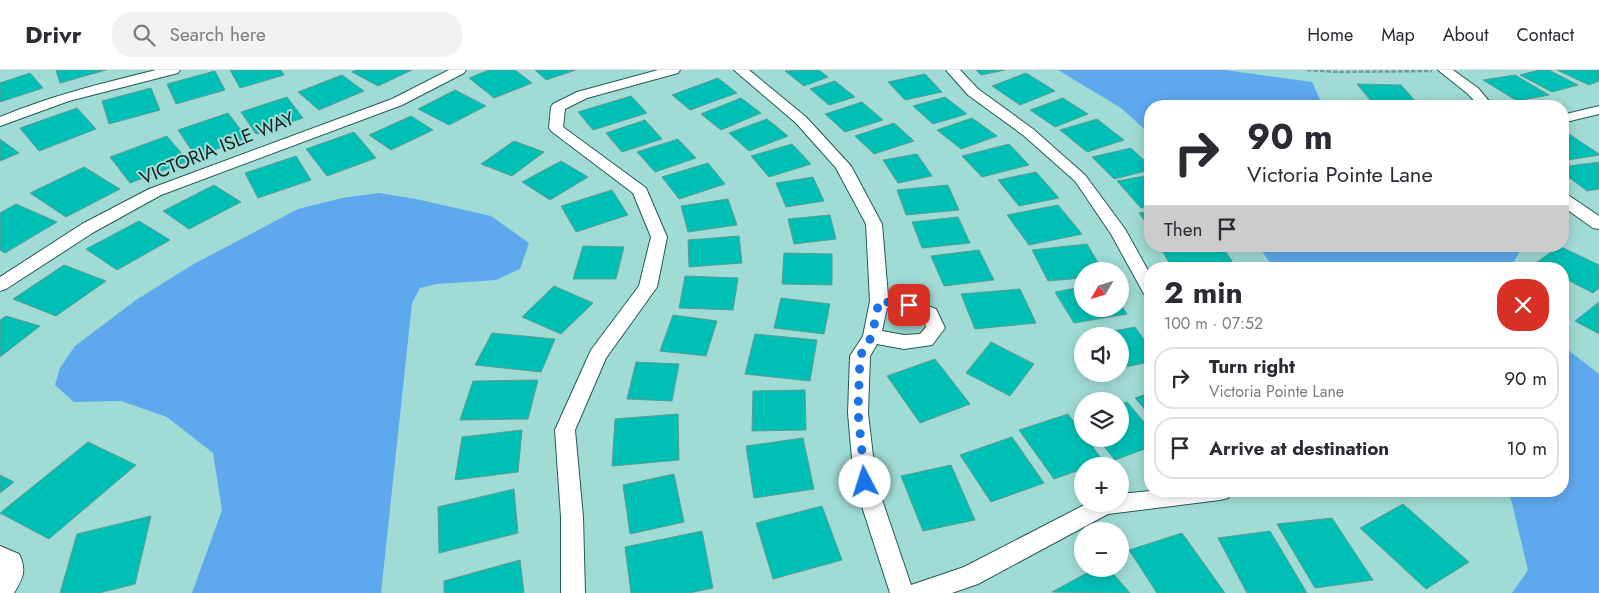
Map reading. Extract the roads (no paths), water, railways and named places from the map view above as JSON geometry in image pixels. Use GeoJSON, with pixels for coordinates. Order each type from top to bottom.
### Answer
{"type":"FeatureCollection","features":[{"type":"Feature","properties":{"kind":"street"},"geometry":{"type":"LineString","coordinates":[[0,122],[30,109],[117,83],[173,70]]}},
{"type":"Feature","properties":{"kind":"street","name":"VICTORIA ISLE WAY"},"geometry":{"type":"LineString","coordinates":[[0,285],[88,228],[155,192],[397,102],[459,70]]}},
{"type":"Feature","properties":{"kind":"street"},"geometry":{"type":"LineString","coordinates":[[573,593],[572,517],[565,430],[598,355],[648,286],[659,237],[640,191],[556,128],[558,107],[582,96],[673,70]]}},
{"type":"Feature","properties":{"kind":"street"},"geometry":{"type":"LineString","coordinates":[[741,70],[801,120],[843,166],[874,224],[879,301],[872,336],[860,356],[858,412],[865,482],[902,593]]}},
{"type":"Feature","properties":{"kind":"street"},"geometry":{"type":"LineString","coordinates":[[953,70],[973,92],[1028,132],[1080,178],[1119,233],[1144,279]]}},
{"type":"Feature","properties":{"kind":"street"},"geometry":{"type":"LineString","coordinates":[[1445,70],[1473,91],[1481,100]]}},
{"type":"Feature","properties":{"kind":"street"},"geometry":{"type":"LineString","coordinates":[[1569,117],[1599,110]]}},
{"type":"Feature","properties":{"kind":"street"},"geometry":{"type":"LineString","coordinates":[[1569,203],[1599,224]]}},
{"type":"Feature","properties":{"kind":"street"},"geometry":{"type":"LineString","coordinates":[[872,336],[904,342],[925,340],[936,328],[930,314],[909,305],[879,301]]}},
{"type":"Feature","properties":{"kind":"street"},"geometry":{"type":"LineString","coordinates":[[1129,503],[1174,497]]}},
{"type":"Feature","properties":{"kind":"street"},"geometry":{"type":"LineString","coordinates":[[920,593],[970,576],[1093,512]]}},
{"type":"Feature","properties":{"kind":"street"},"geometry":{"type":"LineString","coordinates":[[0,557],[11,562],[13,570],[10,580],[0,592]]}},
{"type":"Feature","properties":{"kind":"water"},"geometry":{"type":"Polygon","coordinates":[[[1058,70],[1225,70],[1312,82],[1320,100],[1144,100],[1144,129],[1121,108],[1058,70]]]}},
{"type":"Feature","properties":{"kind":"water"},"geometry":{"type":"Polygon","coordinates":[[[379,193],[416,199],[491,216],[529,243],[520,269],[496,280],[437,284],[420,288],[412,303],[381,593],[192,593],[222,510],[213,453],[167,417],[121,401],[74,402],[55,385],[60,368],[75,346],[136,300],[192,265],[298,209],[342,198],[379,193]]]}},
{"type":"Feature","properties":{"kind":"water"},"geometry":{"type":"Polygon","coordinates":[[[1262,252],[1519,252],[1514,262],[1270,262],[1262,252]]]}},
{"type":"Feature","properties":{"kind":"water"},"geometry":{"type":"Polygon","coordinates":[[[1569,351],[1599,374],[1599,593],[1512,593],[1528,570],[1510,497],[1569,497],[1569,351]]]}}]}
